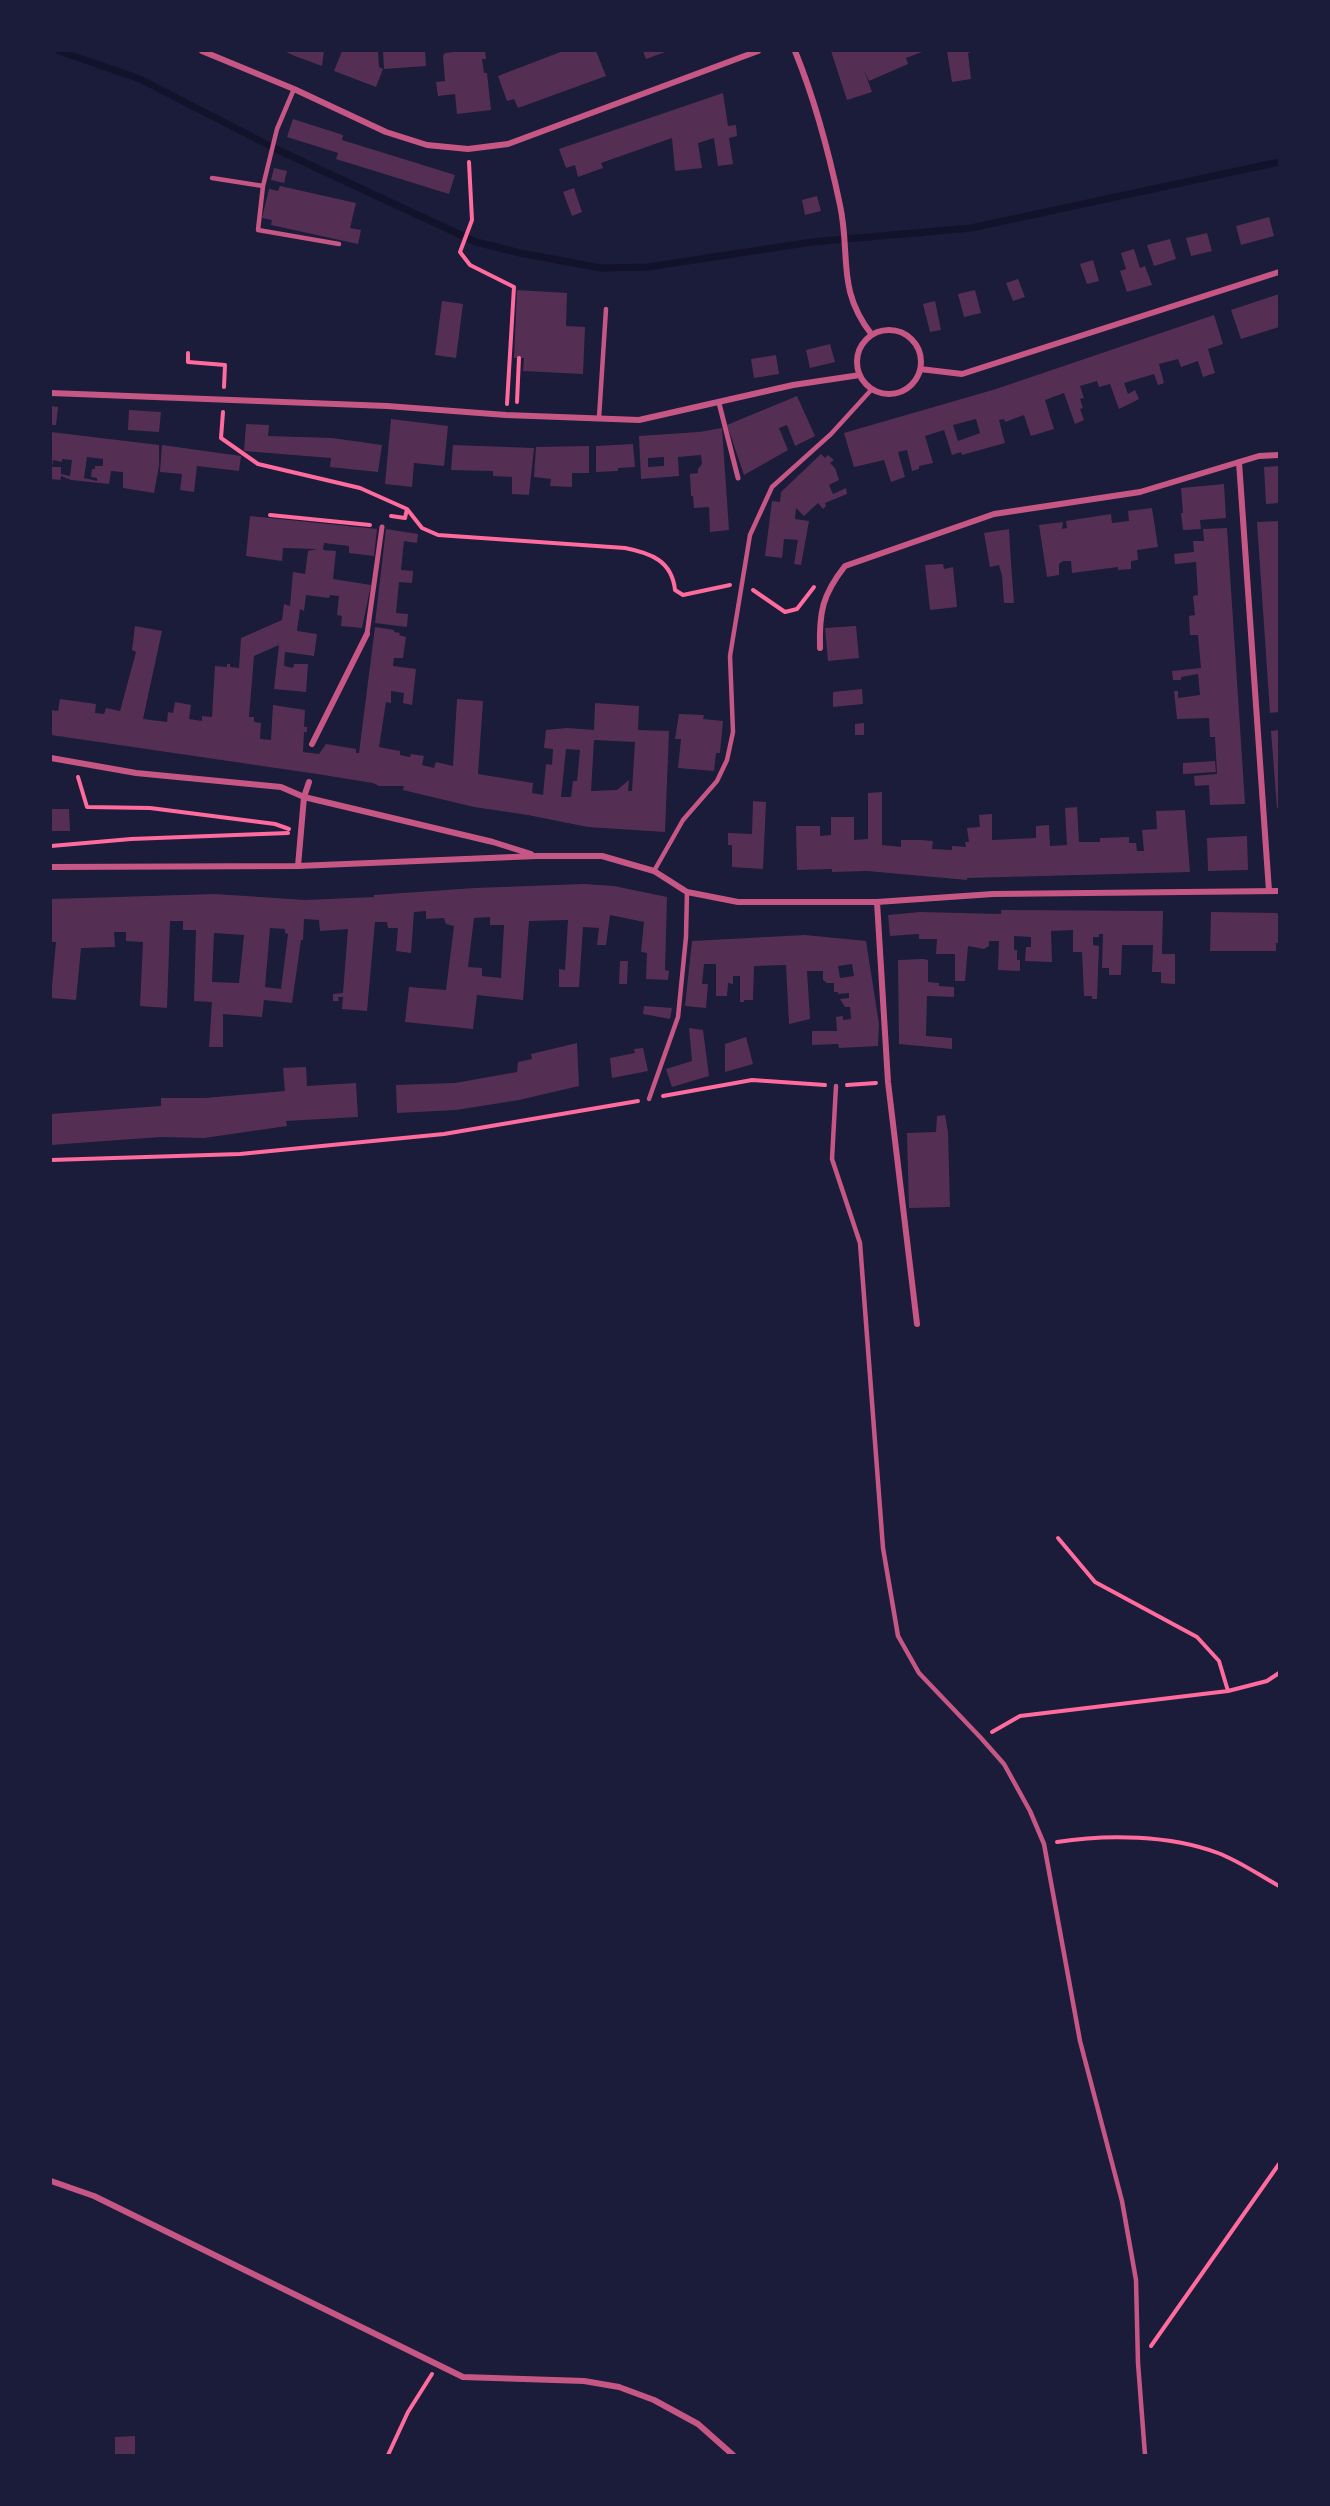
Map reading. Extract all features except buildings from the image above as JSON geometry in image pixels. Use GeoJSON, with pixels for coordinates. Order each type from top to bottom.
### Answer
{"type":"FeatureCollection","features":[{"type":"Feature","properties":{"kind":"street"},"geometry":{"type":"LineString","coordinates":[[202,51],[294,89],[386,132],[427,146],[468,149],[508,144],[758,51]]}},
{"type":"Feature","properties":{"kind":"street"},"geometry":{"type":"LineString","coordinates":[[795,51],[819,121],[840,203],[845,274],[851,302],[872,335]]}},
{"type":"Feature","properties":{"kind":"street"},"geometry":{"type":"LineString","coordinates":[[920,369],[962,374],[1279,272]]}},
{"type":"Feature","properties":{"kind":"street"},"geometry":{"type":"LineString","coordinates":[[891,330],[908,337],[919,353],[920,369],[913,382],[901,391],[886,393],[872,389],[860,375],[858,353],[872,335],[891,330]]}},
{"type":"Feature","properties":{"kind":"street"},"geometry":{"type":"LineString","coordinates":[[51,393],[387,405],[516,416],[639,420],[719,404],[793,385],[860,375]]}},
{"type":"Feature","properties":{"kind":"street"},"geometry":{"type":"LineString","coordinates":[[719,404],[738,478]]}},
{"type":"Feature","properties":{"kind":"street"},"geometry":{"type":"LineString","coordinates":[[820,648],[819,619],[823,602],[833,581],[845,566],[994,514],[1140,492],[1259,456],[1279,454]]}},
{"type":"Feature","properties":{"kind":"street"},"geometry":{"type":"LineString","coordinates":[[1239,462],[1269,891]]}},
{"type":"Feature","properties":{"kind":"street"},"geometry":{"type":"LineString","coordinates":[[312,744],[367,633],[382,526]]}},
{"type":"Feature","properties":{"kind":"street"},"geometry":{"type":"LineString","coordinates":[[51,758],[136,773],[281,787],[304,797],[493,842],[537,856]]}},
{"type":"Feature","properties":{"kind":"street"},"geometry":{"type":"LineString","coordinates":[[298,866],[304,797],[309,782]]}},
{"type":"Feature","properties":{"kind":"street"},"geometry":{"type":"LineString","coordinates":[[51,867],[298,866],[537,856],[602,856],[654,871],[687,892],[738,902],[877,902],[993,894],[1279,891]]}},
{"type":"Feature","properties":{"kind":"street"},"geometry":{"type":"LineString","coordinates":[[877,902],[888,1082],[917,1324]]}},
{"type":"Feature","properties":{"kind":"street"},"geometry":{"type":"LineString","coordinates":[[51,2181],[94,2196],[463,2377],[584,2381],[619,2387],[654,2400],[698,2424],[733,2455]]}},
{"type":"Feature","properties":{"kind":"lane"},"geometry":{"type":"LineString","coordinates":[[294,89],[277,129],[268,160],[258,230],[339,244]]}},
{"type":"Feature","properties":{"kind":"lane"},"geometry":{"type":"LineString","coordinates":[[213,178],[263,186]]}},
{"type":"Feature","properties":{"kind":"lane"},"geometry":{"type":"LineString","coordinates":[[600,418],[606,309]]}},
{"type":"Feature","properties":{"kind":"lane"},"geometry":{"type":"LineString","coordinates":[[654,871],[683,820],[717,781],[727,760],[733,732],[730,656],[750,535],[772,487],[831,434],[872,389]]}},
{"type":"Feature","properties":{"kind":"lane"},"geometry":{"type":"LineString","coordinates":[[649,1099],[678,1017],[686,937],[687,892]]}},
{"type":"Feature","properties":{"kind":"lane"},"geometry":{"type":"LineString","coordinates":[[836,1086],[832,1159],[860,1243],[883,1548],[898,1636],[919,1673],[1004,1764],[1030,1811],[1044,1844],[1080,2040],[1122,2201],[1136,2280],[1138,2364],[1145,2455]]}},
{"type":"Feature","properties":{"kind":"path"},"geometry":{"type":"LineString","coordinates":[[468,149],[472,220],[460,252],[470,265],[514,287],[506,415]]}},
{"type":"Feature","properties":{"kind":"path"},"geometry":{"type":"LineString","coordinates":[[188,353],[188,362],[225,366],[221,438],[258,464],[360,488],[407,509],[422,528],[438,535],[625,548],[645,552],[663,562],[674,579],[675,590],[683,595],[742,582],[784,612],[797,609],[815,586]]}},
{"type":"Feature","properties":{"kind":"path"},"geometry":{"type":"LineString","coordinates":[[516,416],[519,358]]}},
{"type":"Feature","properties":{"kind":"path"},"geometry":{"type":"LineString","coordinates":[[270,515],[382,526],[386,515],[405,518],[407,509]]}},
{"type":"Feature","properties":{"kind":"path"},"geometry":{"type":"LineString","coordinates":[[70,776],[80,777],[87,807],[150,808],[275,824],[301,833]]}},
{"type":"Feature","properties":{"kind":"path"},"geometry":{"type":"LineString","coordinates":[[51,846],[131,839],[301,833]]}},
{"type":"Feature","properties":{"kind":"path"},"geometry":{"type":"LineString","coordinates":[[51,1160],[240,1154],[432,1135],[752,1080],[836,1086],[888,1082]]}},
{"type":"Feature","properties":{"kind":"path"},"geometry":{"type":"LineString","coordinates":[[1058,1538],[1095,1582],[1197,1637],[1219,1661],[1228,1691]]}},
{"type":"Feature","properties":{"kind":"path"},"geometry":{"type":"LineString","coordinates":[[981,1738],[1020,1716],[1228,1691],[1267,1681],[1279,1673]]}},
{"type":"Feature","properties":{"kind":"path"},"geometry":{"type":"LineString","coordinates":[[1044,1844],[1075,1839],[1165,1839],[1218,1853],[1279,1886]]}},
{"type":"Feature","properties":{"kind":"path"},"geometry":{"type":"LineString","coordinates":[[1138,2364],[1279,2164]]}},
{"type":"Feature","properties":{"kind":"path"},"geometry":{"type":"LineString","coordinates":[[387,2455],[408,2412],[438,2366]]}},
{"type":"Feature","properties":{"kind":"waterway"},"geometry":{"type":"LineString","coordinates":[[59,51],[140,79],[278,150],[476,242],[520,253],[601,268],[648,267],[812,242],[971,228],[1279,162]]}}]}
